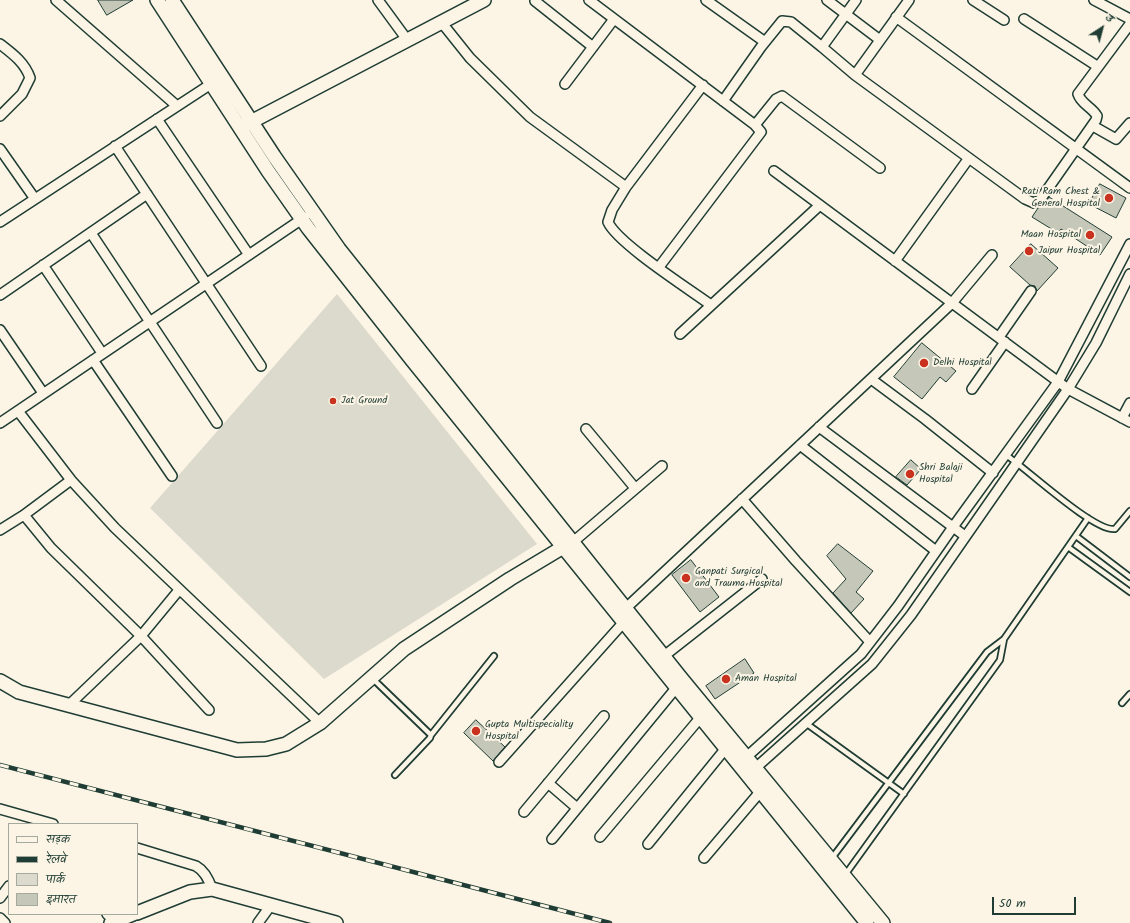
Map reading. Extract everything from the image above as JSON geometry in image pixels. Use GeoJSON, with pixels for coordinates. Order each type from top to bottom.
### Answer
{"type":"FeatureCollection","features":[{"type":"Feature","properties":{"kind":"main road"},"geometry":{"type":"LineString","coordinates":[[157,0],[240,128],[302,219],[568,545],[623,623],[700,718],[726,748],[742,760]]}},
{"type":"Feature","properties":{"kind":"main road"},"geometry":{"type":"LineString","coordinates":[[172,0],[252,122],[339,249],[477,432]]}},
{"type":"Feature","properties":{"kind":"main road"},"geometry":{"type":"LineString","coordinates":[[240,128],[408,41],[481,1]]}},
{"type":"Feature","properties":{"kind":"main road"},"geometry":{"type":"LineString","coordinates":[[568,545],[626,608],[742,760],[841,881],[883,923]]}},
{"type":"Feature","properties":{"kind":"main road"},"geometry":{"type":"LineString","coordinates":[[0,681],[19,692],[237,750],[266,749],[286,744],[320,723],[404,649],[510,579],[568,545]]}},
{"type":"Feature","properties":{"kind":"main road"},"geometry":{"type":"LineString","coordinates":[[0,692],[19,692]]}},
{"type":"Feature","properties":{"kind":"main road"},"geometry":{"type":"LineString","coordinates":[[752,772],[760,792],[827,864]]}},
{"type":"Feature","properties":{"kind":"main road"},"geometry":{"type":"LineString","coordinates":[[841,881],[867,923]]}},
{"type":"Feature","properties":{"kind":"main road"},"geometry":{"type":"LineString","coordinates":[[138,913],[190,892],[212,889],[336,923]]}},
{"type":"Feature","properties":{"kind":"main road"},"geometry":{"type":"LineString","coordinates":[[112,920],[130,915]]}},
{"type":"Feature","properties":{"kind":"street"},"geometry":{"type":"LineString","coordinates":[[56,0],[177,106]]}},
{"type":"Feature","properties":{"kind":"street"},"geometry":{"type":"LineString","coordinates":[[378,0],[408,41]]}},
{"type":"Feature","properties":{"kind":"street"},"geometry":{"type":"LineString","coordinates":[[589,0],[759,128],[759,135],[659,267]]}},
{"type":"Feature","properties":{"kind":"street"},"geometry":{"type":"LineString","coordinates":[[706,0],[765,42]]}},
{"type":"Feature","properties":{"kind":"street"},"geometry":{"type":"LineString","coordinates":[[827,0],[880,40]]}},
{"type":"Feature","properties":{"kind":"street"},"geometry":{"type":"LineString","coordinates":[[822,47],[856,0]]}},
{"type":"Feature","properties":{"kind":"street"},"geometry":{"type":"LineString","coordinates":[[855,75],[909,0]]}},
{"type":"Feature","properties":{"kind":"street"},"geometry":{"type":"LineString","coordinates":[[973,0],[1004,20]]}},
{"type":"Feature","properties":{"kind":"street"},"geometry":{"type":"LineString","coordinates":[[1094,0],[1130,19]]}},
{"type":"Feature","properties":{"kind":"street"},"geometry":{"type":"LineString","coordinates":[[1110,8],[1116,0]]}},
{"type":"Feature","properties":{"kind":"street"},"geometry":{"type":"LineString","coordinates":[[535,2],[593,47]]}},
{"type":"Feature","properties":{"kind":"street"},"geometry":{"type":"LineString","coordinates":[[896,17],[1130,188]]}},
{"type":"Feature","properties":{"kind":"street"},"geometry":{"type":"LineString","coordinates":[[565,84],[614,19]]}},
{"type":"Feature","properties":{"kind":"street"},"geometry":{"type":"LineString","coordinates":[[1024,19],[1097,66]]}},
{"type":"Feature","properties":{"kind":"street"},"geometry":{"type":"LineString","coordinates":[[723,101],[765,42],[784,20],[791,22],[855,75],[1025,199],[1037,203],[1092,126],[1097,116],[1095,112],[1080,99],[1078,94],[1097,66],[1130,24]]}},
{"type":"Feature","properties":{"kind":"street"},"geometry":{"type":"LineString","coordinates":[[442,23],[470,58],[530,117],[626,187]]}},
{"type":"Feature","properties":{"kind":"street"},"geometry":{"type":"LineString","coordinates":[[0,44],[18,59],[27,69],[30,78],[22,94],[0,116]]}},
{"type":"Feature","properties":{"kind":"street"},"geometry":{"type":"LineString","coordinates":[[0,222],[211,84]]}},
{"type":"Feature","properties":{"kind":"street"},"geometry":{"type":"LineString","coordinates":[[703,85],[626,187],[612,210],[608,222],[610,227],[630,246],[711,305]]}},
{"type":"Feature","properties":{"kind":"street"},"geometry":{"type":"LineString","coordinates":[[755,125],[776,99],[782,96],[880,168]]}},
{"type":"Feature","properties":{"kind":"street"},"geometry":{"type":"LineString","coordinates":[[157,119],[249,255]]}},
{"type":"Feature","properties":{"kind":"street"},"geometry":{"type":"LineString","coordinates":[[1092,126],[1116,139],[1130,123]]}},
{"type":"Feature","properties":{"kind":"street"},"geometry":{"type":"LineString","coordinates":[[115,146],[261,366]]}},
{"type":"Feature","properties":{"kind":"street"},"geometry":{"type":"LineString","coordinates":[[0,149],[35,199]]}},
{"type":"Feature","properties":{"kind":"street"},"geometry":{"type":"LineString","coordinates":[[895,261],[969,158]]}},
{"type":"Feature","properties":{"kind":"street"},"geometry":{"type":"LineString","coordinates":[[774,171],[1058,382],[1126,420],[1130,403]]}},
{"type":"Feature","properties":{"kind":"street"},"geometry":{"type":"LineString","coordinates":[[0,295],[147,194]]}},
{"type":"Feature","properties":{"kind":"street"},"geometry":{"type":"LineString","coordinates":[[680,334],[820,205]]}},
{"type":"Feature","properties":{"kind":"street"},"geometry":{"type":"LineString","coordinates":[[0,423],[149,321],[313,212]]}},
{"type":"Feature","properties":{"kind":"street"},"geometry":{"type":"LineString","coordinates":[[91,233],[217,423]]}},
{"type":"Feature","properties":{"kind":"street"},"geometry":{"type":"LineString","coordinates":[[742,760],[861,654],[898,606],[1058,382],[1130,244]]}},
{"type":"Feature","properties":{"kind":"street"},"geometry":{"type":"LineString","coordinates":[[626,608],[952,303],[992,255]]}},
{"type":"Feature","properties":{"kind":"street"},"geometry":{"type":"LineString","coordinates":[[43,265],[102,353]]}},
{"type":"Feature","properties":{"kind":"street"},"geometry":{"type":"LineString","coordinates":[[752,772],[872,664],[910,615],[1068,388],[1096,343],[1130,274]]}},
{"type":"Feature","properties":{"kind":"street"},"geometry":{"type":"LineString","coordinates":[[972,389],[1031,291]]}},
{"type":"Feature","properties":{"kind":"street"},"geometry":{"type":"LineString","coordinates":[[0,330],[43,394]]}},
{"type":"Feature","properties":{"kind":"street"},"geometry":{"type":"LineString","coordinates":[[93,360],[172,476]]}},
{"type":"Feature","properties":{"kind":"street"},"geometry":{"type":"LineString","coordinates":[[870,379],[925,419],[993,473]]}},
{"type":"Feature","properties":{"kind":"street"},"geometry":{"type":"LineString","coordinates":[[18,411],[71,480],[115,528],[320,723]]}},
{"type":"Feature","properties":{"kind":"street"},"geometry":{"type":"LineString","coordinates":[[819,427],[965,536]]}},
{"type":"Feature","properties":{"kind":"street"},"geometry":{"type":"LineString","coordinates":[[586,430],[635,488]]}},
{"type":"Feature","properties":{"kind":"street"},"geometry":{"type":"LineString","coordinates":[[800,445],[936,551]]}},
{"type":"Feature","properties":{"kind":"street"},"geometry":{"type":"LineString","coordinates":[[568,545],[662,466]]}},
{"type":"Feature","properties":{"kind":"street"},"geometry":{"type":"LineString","coordinates":[[0,530],[24,515],[71,480]]}},
{"type":"Feature","properties":{"kind":"street"},"geometry":{"type":"LineString","coordinates":[[742,499],[870,642]]}},
{"type":"Feature","properties":{"kind":"street"},"geometry":{"type":"LineString","coordinates":[[24,515],[51,548],[141,636],[209,710]]}},
{"type":"Feature","properties":{"kind":"street"},"geometry":{"type":"LineString","coordinates":[[664,656],[762,579]]}},
{"type":"Feature","properties":{"kind":"street"},"geometry":{"type":"LineString","coordinates":[[69,705],[141,636],[179,590]]}},
{"type":"Feature","properties":{"kind":"street"},"geometry":{"type":"LineString","coordinates":[[500,762],[623,623]]}},
{"type":"Feature","properties":{"kind":"street"},"geometry":{"type":"LineString","coordinates":[[552,839],[676,688]]}},
{"type":"Feature","properties":{"kind":"street"},"geometry":{"type":"LineString","coordinates":[[524,812],[604,716]]}},
{"type":"Feature","properties":{"kind":"street"},"geometry":{"type":"LineString","coordinates":[[600,837],[700,718]]}},
{"type":"Feature","properties":{"kind":"street"},"geometry":{"type":"LineString","coordinates":[[648,844],[726,748]]}},
{"type":"Feature","properties":{"kind":"street"},"geometry":{"type":"LineString","coordinates":[[548,783],[577,808]]}},
{"type":"Feature","properties":{"kind":"street"},"geometry":{"type":"LineString","coordinates":[[704,858],[760,792]]}},
{"type":"Feature","properties":{"kind":"street"},"geometry":{"type":"LineString","coordinates":[[0,810],[49,823]]}},
{"type":"Feature","properties":{"kind":"street"},"geometry":{"type":"LineString","coordinates":[[138,848],[196,866],[201,869],[207,877],[212,889]]}},
{"type":"Feature","properties":{"kind":"street"},"geometry":{"type":"LineString","coordinates":[[0,898],[8,887]]}},
{"type":"Feature","properties":{"kind":"street"},"geometry":{"type":"LineString","coordinates":[[258,923],[271,905]]}},
{"type":"Feature","properties":{"kind":"street"},"geometry":{"type":"LineString","coordinates":[[0,918],[5,923]]}},
{"type":"Feature","properties":{"kind":"lane"},"geometry":{"type":"LineString","coordinates":[[1006,455],[1072,507],[1104,528],[1115,529],[1130,510]]}},
{"type":"Feature","properties":{"kind":"lane"},"geometry":{"type":"LineString","coordinates":[[827,864],[987,652],[1004,639],[1088,518]]}},
{"type":"Feature","properties":{"kind":"lane"},"geometry":{"type":"LineString","coordinates":[[1076,536],[1130,577]]}},
{"type":"Feature","properties":{"kind":"lane"},"geometry":{"type":"LineString","coordinates":[[1068,547],[1130,592]]}},
{"type":"Feature","properties":{"kind":"lane"},"geometry":{"type":"LineString","coordinates":[[841,881],[1000,660],[1004,639]]}},
{"type":"Feature","properties":{"kind":"lane"},"geometry":{"type":"LineString","coordinates":[[395,775],[430,738],[494,656]]}},
{"type":"Feature","properties":{"kind":"lane"},"geometry":{"type":"LineString","coordinates":[[371,677],[431,735]]}},
{"type":"Feature","properties":{"kind":"lane"},"geometry":{"type":"LineString","coordinates":[[1122,703],[1130,694]]}},
{"type":"Feature","properties":{"kind":"lane"},"geometry":{"type":"LineString","coordinates":[[807,724],[904,794]]}},
{"type":"Feature","properties":{"kind":"green space","name":"Jat Ground"},"geometry":{"type":"Polygon","coordinates":[[[337,294],[537,544],[324,679],[150,508],[337,294]]]}},
{"type":"Feature","properties":{"kind":"building"},"geometry":{"type":"Polygon","coordinates":[[[98,0],[133,0],[107,15],[98,0]]]}},
{"type":"Feature","properties":{"kind":"building"},"geometry":{"type":"Polygon","coordinates":[[[1100,184],[1126,198],[1116,218],[1089,204],[1100,184]]]}},
{"type":"Feature","properties":{"kind":"building"},"geometry":{"type":"Polygon","coordinates":[[[1049,197],[1112,237],[1100,255],[1061,229],[1058,233],[1032,217],[1038,208],[1045,204],[1049,197]]]}},
{"type":"Feature","properties":{"kind":"building"},"geometry":{"type":"Polygon","coordinates":[[[1031,244],[1058,268],[1037,291],[1035,286],[1030,285],[1010,267],[1031,244]]]}},
{"type":"Feature","properties":{"kind":"building"},"geometry":{"type":"Polygon","coordinates":[[[922,343],[956,371],[946,382],[940,377],[922,399],[894,377],[922,343]]]}},
{"type":"Feature","properties":{"kind":"building"},"geometry":{"type":"Polygon","coordinates":[[[911,460],[921,469],[907,485],[896,477],[911,460]]]}},
{"type":"Feature","properties":{"kind":"building"},"geometry":{"type":"Polygon","coordinates":[[[838,544],[873,571],[856,592],[864,599],[851,613],[833,593],[846,579],[827,556],[838,544]]]}},
{"type":"Feature","properties":{"kind":"building"},"geometry":{"type":"Polygon","coordinates":[[[691,560],[719,597],[700,612],[672,575],[691,560]]]}},
{"type":"Feature","properties":{"kind":"building"},"geometry":{"type":"Polygon","coordinates":[[[745,659],[754,673],[715,699],[706,686],[745,659]]]}},
{"type":"Feature","properties":{"kind":"building"},"geometry":{"type":"Polygon","coordinates":[[[476,720],[505,747],[493,761],[464,733],[476,720]]]}},
{"type":"Feature","properties":{"kind":"railway"},"geometry":{"type":"LineString","coordinates":[[0,765],[610,923]]}},
{"type":"Feature","properties":{"kind":"place","name":"Rati Ram Chest & General Hospital"},"geometry":{"type":"Point","coordinates":[1109,198]}},
{"type":"Feature","properties":{"kind":"place","name":"Maan Hospital"},"geometry":{"type":"Point","coordinates":[1090,235]}},
{"type":"Feature","properties":{"kind":"place","name":"Jaipur Hospital"},"geometry":{"type":"Point","coordinates":[1029,251]}},
{"type":"Feature","properties":{"kind":"place","name":"Delhi Hospital"},"geometry":{"type":"Point","coordinates":[924,363]}},
{"type":"Feature","properties":{"kind":"place","name":"Jat Ground"},"geometry":{"type":"Point","coordinates":[333,401]}},
{"type":"Feature","properties":{"kind":"place","name":"Shri Balaji Hospital"},"geometry":{"type":"Point","coordinates":[910,474]}},
{"type":"Feature","properties":{"kind":"place","name":"Ganpati Surgical and Trauma Hospital"},"geometry":{"type":"Point","coordinates":[686,578]}},
{"type":"Feature","properties":{"kind":"place","name":"Aman Hospital"},"geometry":{"type":"Point","coordinates":[726,679]}},
{"type":"Feature","properties":{"kind":"place","name":"Gupta Multispeciality Hospital"},"geometry":{"type":"Point","coordinates":[476,731]}}]}
